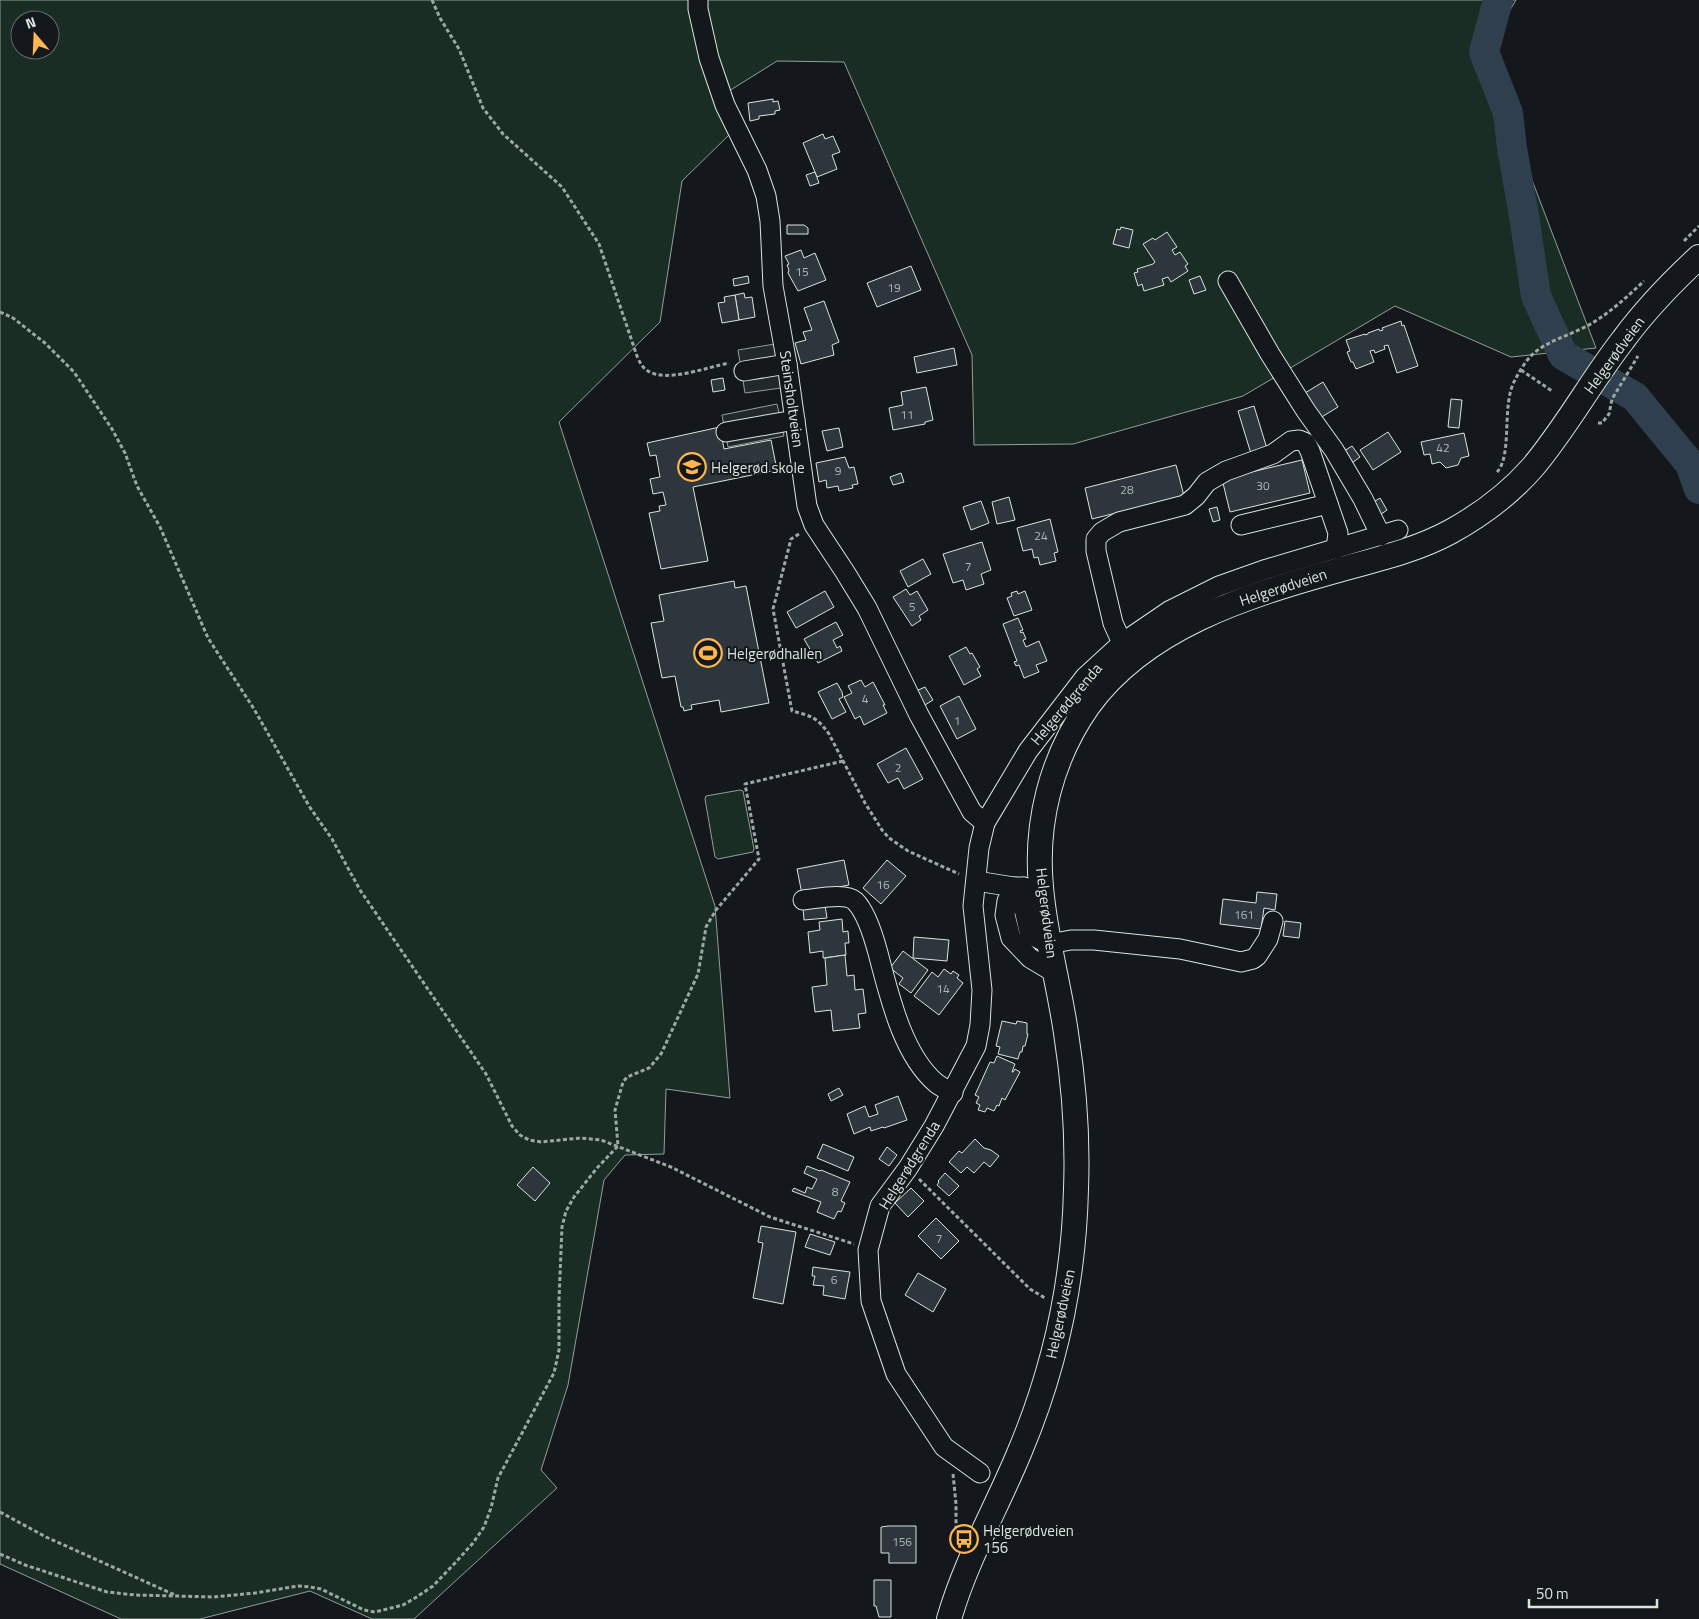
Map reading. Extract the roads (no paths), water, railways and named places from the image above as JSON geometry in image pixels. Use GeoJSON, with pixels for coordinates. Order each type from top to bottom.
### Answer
{"type":"FeatureCollection","features":[{"type":"Feature","properties":{"kind":"main road","name":"Helgerødveien"},"geometry":{"type":"LineString","coordinates":[[949,1619],[969,1562],[1018,1457],[1031,1423],[1050,1363],[1065,1301],[1075,1227],[1077,1143],[1072,1077],[1066,1031],[1049,944],[1026,887],[1041,830],[1046,799],[1056,766],[1076,724],[1091,702],[1113,677],[1159,641],[1188,624],[1221,608],[1265,591],[1418,546],[1438,538],[1478,516],[1509,491],[1533,467],[1623,340],[1647,311],[1689,252]]}},
{"type":"Feature","properties":{"kind":"street","name":"Steinsholtveien"},"geometry":{"type":"LineString","coordinates":[[698,0],[698,9],[708,58],[725,105],[757,170],[766,196],[770,221],[773,286],[787,364],[807,506],[814,525],[867,608],[919,715],[972,812],[985,823]]}},
{"type":"Feature","properties":{"kind":"street","name":"Helgerødgrenda"},"geometry":{"type":"LineString","coordinates":[[980,1472],[944,1447],[896,1374],[870,1301],[868,1250],[880,1206],[908,1168],[953,1093],[976,1046],[980,1025],[982,990],[973,906],[979,848],[985,823],[1028,751],[1085,677],[1122,643],[1169,612],[1219,586],[1267,569],[1389,533],[1363,499],[1334,450],[1306,411],[1270,354],[1228,281]]}},
{"type":"Feature","properties":{"kind":"street"},"geometry":{"type":"LineString","coordinates":[[744,371],[787,364]]}},
{"type":"Feature","properties":{"kind":"street"},"geometry":{"type":"LineString","coordinates":[[726,432],[795,420]]}},
{"type":"Feature","properties":{"kind":"street"},"geometry":{"type":"LineString","coordinates":[[1122,643],[1113,623],[1096,551],[1096,539],[1102,532],[1119,522],[1185,505],[1196,496],[1207,482],[1226,471],[1273,454],[1291,442],[1299,440],[1306,443],[1310,451],[1338,533],[1336,549]]}},
{"type":"Feature","properties":{"kind":"street"},"geometry":{"type":"LineString","coordinates":[[1241,524],[1328,504]]}},
{"type":"Feature","properties":{"kind":"street"},"geometry":{"type":"LineString","coordinates":[[976,881],[1026,887]]}},
{"type":"Feature","properties":{"kind":"street"},"geometry":{"type":"LineString","coordinates":[[1026,887],[1007,901],[1005,915],[1011,938],[1030,958],[1055,973]]}},
{"type":"Feature","properties":{"kind":"street"},"geometry":{"type":"LineString","coordinates":[[803,900],[843,896],[855,901],[873,933],[892,1007],[910,1046],[926,1072],[937,1084],[953,1093]]}},
{"type":"Feature","properties":{"kind":"street"},"geometry":{"type":"LineString","coordinates":[[1049,944],[1071,940],[1094,940],[1180,949],[1241,962],[1257,956],[1268,939],[1273,921]]}},
{"type":"Feature","properties":{"kind":"waterway"},"geometry":{"type":"LineString","coordinates":[[1498,0],[1484,52],[1508,113],[1536,296],[1563,355],[1635,397],[1690,464],[1699,489]]}},
{"type":"Feature","properties":{"kind":"place","name":"Helgerød skole"},"geometry":{"type":"Point","coordinates":[692,467]}},
{"type":"Feature","properties":{"kind":"place","name":"Helgerødhallen"},"geometry":{"type":"Point","coordinates":[708,653]}},
{"type":"Feature","properties":{"kind":"place","name":"Helgerødveien 156"},"geometry":{"type":"Point","coordinates":[964,1539]}}]}
